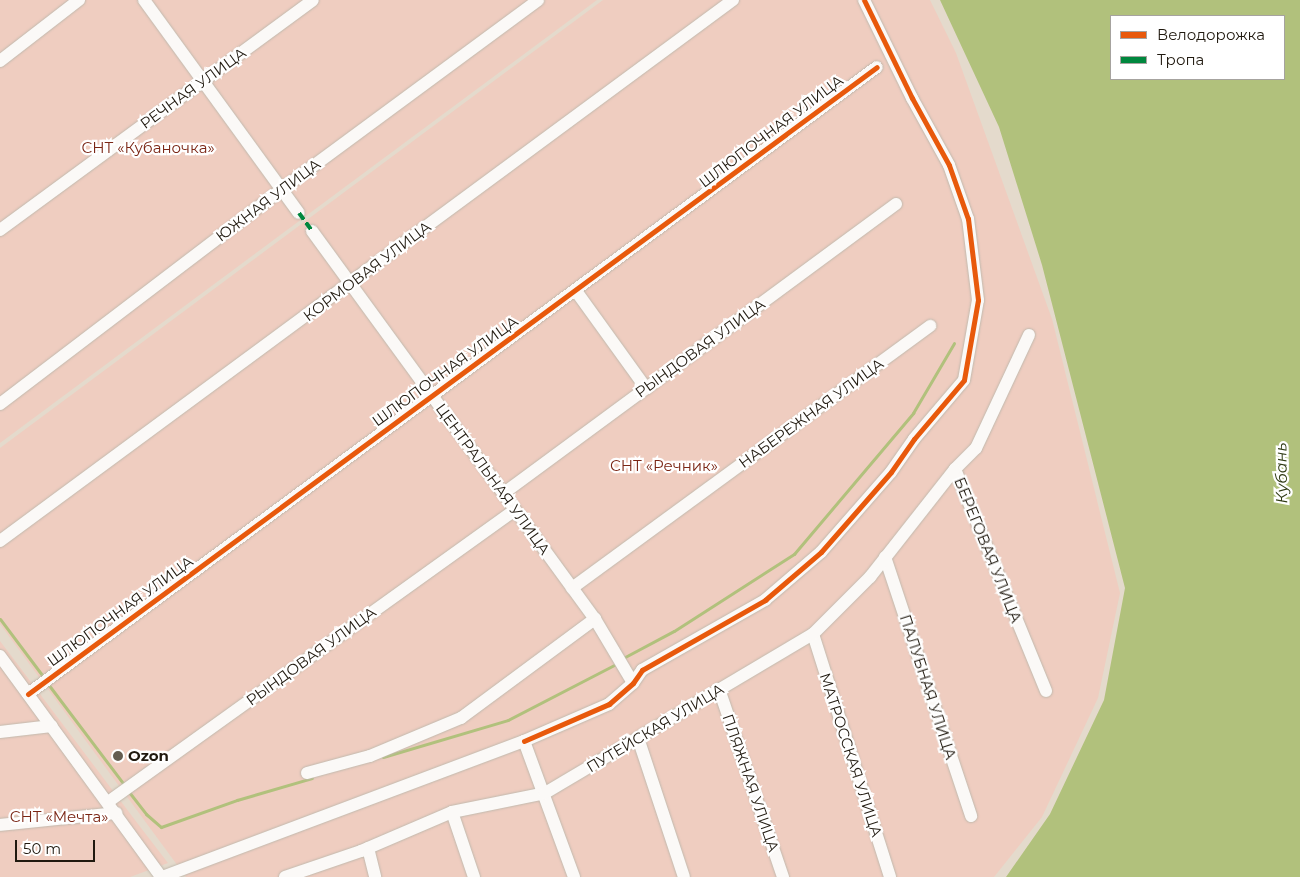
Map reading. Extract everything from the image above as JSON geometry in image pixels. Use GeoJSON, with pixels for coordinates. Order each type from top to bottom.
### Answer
{"type":"FeatureCollection","features":[{"type":"Feature","properties":{"kind":"street"},"geometry":{"type":"LineString","coordinates":[[0,61],[79,0]]}},
{"type":"Feature","properties":{"kind":"street"},"geometry":{"type":"LineString","coordinates":[[144,0],[299,213]]}},
{"type":"Feature","properties":{"kind":"street","name":"РЕЧНАЯ УЛИЦА"},"geometry":{"type":"LineString","coordinates":[[0,230],[313,0]]}},
{"type":"Feature","properties":{"kind":"street","name":"ЮЖНАЯ УЛИЦА"},"geometry":{"type":"LineString","coordinates":[[0,404],[282,189],[538,0]]}},
{"type":"Feature","properties":{"kind":"street","name":"КОРМОВАЯ УЛИЦА"},"geometry":{"type":"LineString","coordinates":[[0,541],[733,0]]}},
{"type":"Feature","properties":{"kind":"street"},"geometry":{"type":"LineString","coordinates":[[0,656],[162,877],[524,741],[609,704],[633,684],[642,670],[764,600],[821,552],[891,472],[914,439],[964,380],[978,300],[968,219],[949,165],[912,98],[864,0]]}},
{"type":"Feature","properties":{"kind":"street","name":"ШЛЮПОЧНАЯ УЛИЦА"},"geometry":{"type":"LineString","coordinates":[[28,694],[877,68]]}},
{"type":"Feature","properties":{"kind":"street","name":"РЫНДОВАЯ УЛИЦА"},"geometry":{"type":"LineString","coordinates":[[504,493],[896,204]]}},
{"type":"Feature","properties":{"kind":"street","name":"ЦЕНТРАЛЬНАЯ УЛИЦА"},"geometry":{"type":"LineString","coordinates":[[312,231],[595,620],[633,684]]}},
{"type":"Feature","properties":{"kind":"street"},"geometry":{"type":"LineString","coordinates":[[576,291],[646,388]]}},
{"type":"Feature","properties":{"kind":"street","name":"НАБЕРЕЖНАЯ УЛИЦА"},"geometry":{"type":"LineString","coordinates":[[572,588],[930,326]]}},
{"type":"Feature","properties":{"kind":"street","name":"БЕРЕГОВАЯ УЛИЦА"},"geometry":{"type":"LineString","coordinates":[[1029,335],[976,448],[955,469],[1046,691]]}},
{"type":"Feature","properties":{"kind":"street","name":"ПУТЕЙСКАЯ УЛИЦА"},"geometry":{"type":"LineString","coordinates":[[285,877],[368,848],[452,812],[545,793],[812,634],[870,577],[955,469]]}},
{"type":"Feature","properties":{"kind":"street","name":"РЫНДОВАЯ УЛИЦА"},"geometry":{"type":"LineString","coordinates":[[108,802],[515,510]]}},
{"type":"Feature","properties":{"kind":"street","name":"ПАЛУБНАЯ УЛИЦА"},"geometry":{"type":"LineString","coordinates":[[885,557],[971,816]]}},
{"type":"Feature","properties":{"kind":"street"},"geometry":{"type":"LineString","coordinates":[[307,773],[370,756],[461,718],[595,620]]}},
{"type":"Feature","properties":{"kind":"street","name":"МАТРОССКАЯ УЛИЦА"},"geometry":{"type":"LineString","coordinates":[[812,634],[890,877]]}},
{"type":"Feature","properties":{"kind":"street","name":"ПЛЯЖНАЯ УЛИЦА"},"geometry":{"type":"LineString","coordinates":[[719,689],[783,877]]}},
{"type":"Feature","properties":{"kind":"street"},"geometry":{"type":"LineString","coordinates":[[0,732],[52,726]]}},
{"type":"Feature","properties":{"kind":"street"},"geometry":{"type":"LineString","coordinates":[[638,738],[684,877]]}},
{"type":"Feature","properties":{"kind":"street"},"geometry":{"type":"LineString","coordinates":[[524,741],[545,793],[574,877]]}},
{"type":"Feature","properties":{"kind":"street"},"geometry":{"type":"LineString","coordinates":[[452,812],[474,877]]}},
{"type":"Feature","properties":{"kind":"street"},"geometry":{"type":"LineString","coordinates":[[0,825],[116,814]]}},
{"type":"Feature","properties":{"kind":"street"},"geometry":{"type":"LineString","coordinates":[[368,848],[375,877]]}},
{"type":"Feature","properties":{"kind":"green space","name":"СНТ «Кубаночка»"},"geometry":{"type":"Polygon","coordinates":[[[0,0],[597,0],[0,443],[0,0]]]}},
{"type":"Feature","properties":{"kind":"green space","name":"СНТ «Речник»"},"geometry":{"type":"Polygon","coordinates":[[[603,0],[930,0],[956,53],[1052,319],[1120,593],[1098,698],[1042,817],[994,877],[186,877],[0,624],[0,448],[603,0]]]}},
{"type":"Feature","properties":{"kind":"green space","name":"СНТ «Мечта»"},"geometry":{"type":"Polygon","coordinates":[[[0,641],[168,863],[130,877],[0,877],[0,641]]]}},
{"type":"Feature","properties":{"kind":"water","name":"Кубань"},"geometry":{"type":"Polygon","coordinates":[[[940,0],[1300,0],[1300,877],[1006,877],[1050,814],[1104,700],[1125,588],[1042,265],[999,127],[940,0]]]}},
{"type":"Feature","properties":{"kind":"waterway"},"geometry":{"type":"LineString","coordinates":[[625,657],[674,631],[794,554],[913,413],[954,343]]}},
{"type":"Feature","properties":{"kind":"waterway"},"geometry":{"type":"LineString","coordinates":[[0,619],[45,679]]}},
{"type":"Feature","properties":{"kind":"waterway"},"geometry":{"type":"LineString","coordinates":[[383,757],[508,720],[614,665]]}},
{"type":"Feature","properties":{"kind":"waterway"},"geometry":{"type":"LineString","coordinates":[[48,684],[126,787]]}},
{"type":"Feature","properties":{"kind":"waterway"},"geometry":{"type":"LineString","coordinates":[[129,792],[146,814],[161,827],[237,800],[312,778]]}},
{"type":"Feature","properties":{"kind":"marked path"},"geometry":{"type":"LineString","coordinates":[[299,213],[312,231]]}},
{"type":"Feature","properties":{"kind":"cycle path"},"geometry":{"type":"LineString","coordinates":[[524,741],[609,704],[633,683],[642,670],[765,600],[821,552],[891,472],[914,439],[964,380],[978,300],[968,219],[949,165],[912,98],[864,0]]}},
{"type":"Feature","properties":{"kind":"cycle path"},"geometry":{"type":"LineString","coordinates":[[28,694],[877,67]]}},
{"type":"Feature","properties":{"kind":"place","name":"Ozon"},"geometry":{"type":"Point","coordinates":[118,756]}}]}
